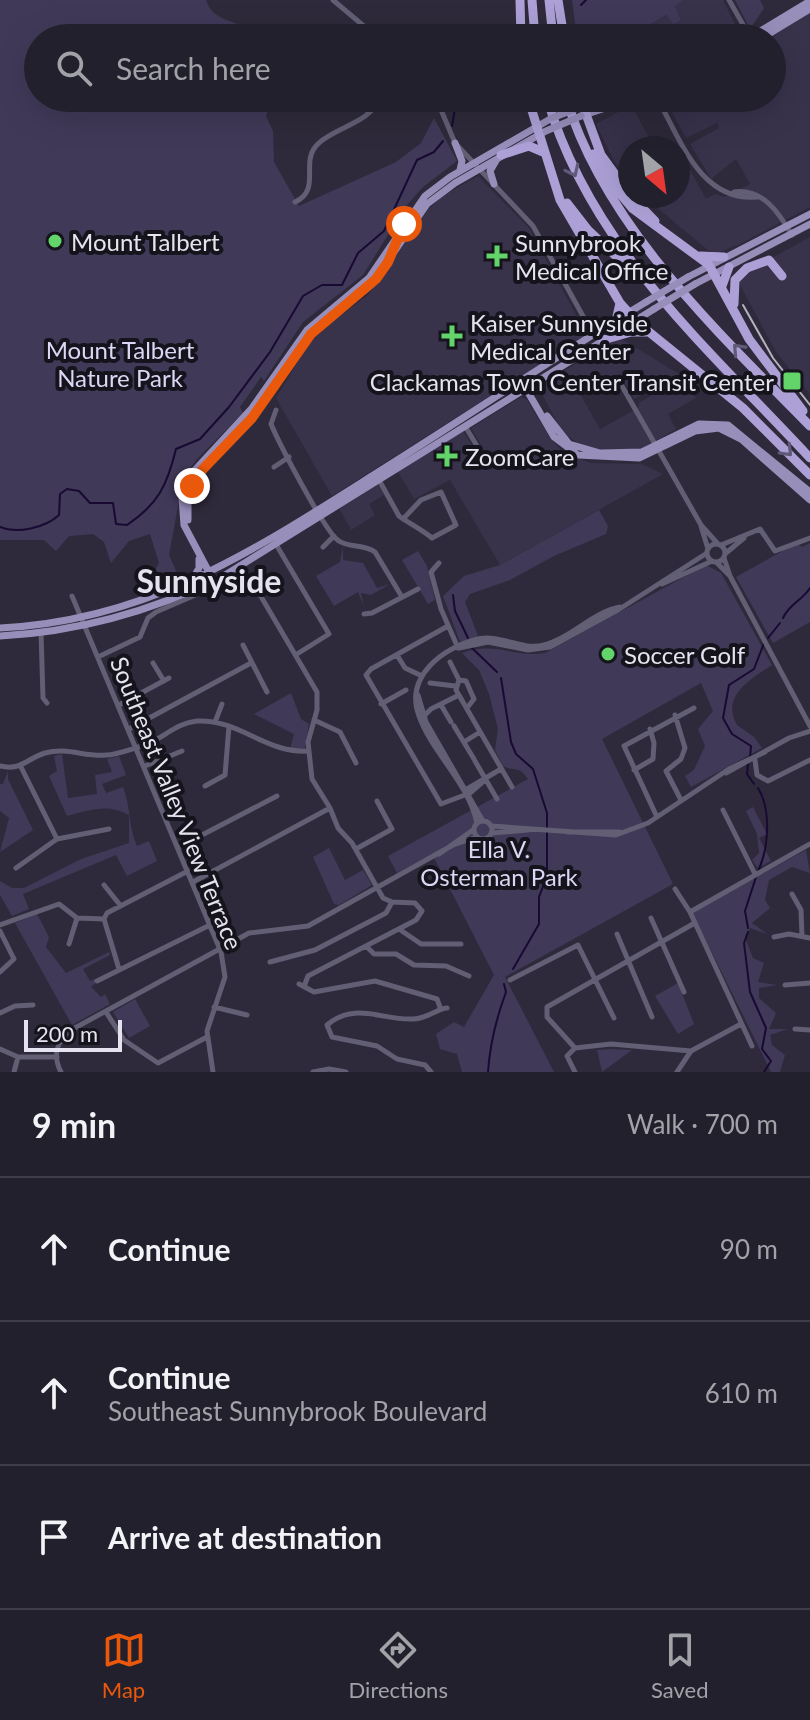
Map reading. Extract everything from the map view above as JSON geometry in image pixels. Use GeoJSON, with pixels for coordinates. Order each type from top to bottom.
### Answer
{"type":"FeatureCollection","features":[{"type":"Feature","properties":{"kind":"highway"},"geometry":{"type":"LineString","coordinates":[[520,0],[520,24]]}},
{"type":"Feature","properties":{"kind":"highway"},"geometry":{"type":"LineString","coordinates":[[532,0],[534,24]]}},
{"type":"Feature","properties":{"kind":"highway"},"geometry":{"type":"LineString","coordinates":[[549,0],[552,24]]}},
{"type":"Feature","properties":{"kind":"highway"},"geometry":{"type":"LineString","coordinates":[[558,0],[562,24]]}},
{"type":"Feature","properties":{"kind":"highway"},"geometry":{"type":"LineString","coordinates":[[534,112],[540,128],[543,152],[558,191],[580,238],[620,303],[649,332],[723,390],[810,475]]}},
{"type":"Feature","properties":{"kind":"highway"},"geometry":{"type":"LineString","coordinates":[[552,112],[565,153],[584,194],[606,230],[652,287],[810,458]]}},
{"type":"Feature","properties":{"kind":"highway"},"geometry":{"type":"LineString","coordinates":[[584,112],[600,179],[641,241],[810,426]]}},
{"type":"Feature","properties":{"kind":"highway"},"geometry":{"type":"LineString","coordinates":[[585,112],[601,155],[618,179]]}},
{"type":"Feature","properties":{"kind":"highway"},"geometry":{"type":"LineString","coordinates":[[585,112],[622,198],[642,217],[712,269],[759,353],[810,420]]}},
{"type":"Feature","properties":{"kind":"highway"},"geometry":{"type":"LineString","coordinates":[[500,156],[529,146],[543,152]]}},
{"type":"Feature","properties":{"kind":"highway"},"geometry":{"type":"LineString","coordinates":[[558,191],[607,249],[652,287]]}},
{"type":"Feature","properties":{"kind":"highway"},"geometry":{"type":"LineString","coordinates":[[642,208],[675,240]]}},
{"type":"Feature","properties":{"kind":"highway"},"geometry":{"type":"LineString","coordinates":[[697,255],[724,257]]}},
{"type":"Feature","properties":{"kind":"highway"},"geometry":{"type":"LineString","coordinates":[[734,311],[733,286],[747,268],[769,260],[782,276]]}},
{"type":"Feature","properties":{"kind":"highway"},"geometry":{"type":"LineString","coordinates":[[721,287],[729,267]]}},
{"type":"Feature","properties":{"kind":"highway"},"geometry":{"type":"LineString","coordinates":[[616,321],[620,303]]}},
{"type":"Feature","properties":{"kind":"highway"},"geometry":{"type":"LineString","coordinates":[[599,338],[649,332]]}},
{"type":"Feature","properties":{"kind":"main road"},"geometry":{"type":"LineString","coordinates":[[773,24],[810,1]]}},
{"type":"Feature","properties":{"kind":"main road"},"geometry":{"type":"LineString","coordinates":[[785,24],[810,9]]}},
{"type":"Feature","properties":{"kind":"main road"},"geometry":{"type":"LineString","coordinates":[[213,577],[199,559],[186,533],[182,512],[185,489],[200,467],[252,418],[308,337],[388,262],[427,204],[476,166],[540,128],[574,112]]}},
{"type":"Feature","properties":{"kind":"main road"},"geometry":{"type":"LineString","coordinates":[[354,297],[372,276],[425,196],[459,172],[500,156],[540,128]]}},
{"type":"Feature","properties":{"kind":"main road"},"geometry":{"type":"LineString","coordinates":[[453,139],[462,161],[459,172]]}},
{"type":"Feature","properties":{"kind":"main road"},"geometry":{"type":"LineString","coordinates":[[494,184],[490,171],[500,156]]}},
{"type":"Feature","properties":{"kind":"main road"},"geometry":{"type":"LineString","coordinates":[[0,628],[83,621],[190,582],[213,577],[465,425],[632,317],[646,302],[688,277],[729,267],[790,231],[810,214]]}},
{"type":"Feature","properties":{"kind":"main road"},"geometry":{"type":"LineString","coordinates":[[599,338],[616,321],[654,309],[695,284],[724,257],[810,224]]}},
{"type":"Feature","properties":{"kind":"main road"},"geometry":{"type":"LineString","coordinates":[[388,262],[400,232]]}},
{"type":"Feature","properties":{"kind":"main road"},"geometry":{"type":"LineString","coordinates":[[0,636],[41,632],[150,607],[213,577],[277,546],[387,467],[526,385]]}},
{"type":"Feature","properties":{"kind":"main road"},"geometry":{"type":"LineString","coordinates":[[526,385],[554,437],[578,455],[634,459],[695,431],[725,430],[810,500]]}},
{"type":"Feature","properties":{"kind":"main road"},"geometry":{"type":"LineString","coordinates":[[658,448],[699,424],[728,425],[760,447],[810,492]]}},
{"type":"Feature","properties":{"kind":"main road"},"geometry":{"type":"LineString","coordinates":[[414,456],[422,445]]}},
{"type":"Feature","properties":{"kind":"main road"},"geometry":{"type":"LineString","coordinates":[[200,467],[190,492],[187,516],[192,536],[213,577]]}},
{"type":"Feature","properties":{"kind":"main road"},"geometry":{"type":"LineString","coordinates":[[378,479],[387,467]]}},
{"type":"Feature","properties":{"kind":"main road"},"geometry":{"type":"LineString","coordinates":[[277,546],[287,531]]}},
{"type":"Feature","properties":{"kind":"main road"},"geometry":{"type":"LineString","coordinates":[[190,582],[199,568],[199,559]]}},
{"type":"Feature","properties":{"kind":"street"},"geometry":{"type":"LineString","coordinates":[[333,0],[361,24]]}},
{"type":"Feature","properties":{"kind":"street"},"geometry":{"type":"LineString","coordinates":[[729,0],[742,24]]}},
{"type":"Feature","properties":{"kind":"street"},"geometry":{"type":"LineString","coordinates":[[295,202],[306,195],[311,187],[309,161],[315,147],[370,112]]}},
{"type":"Feature","properties":{"kind":"street"},"geometry":{"type":"LineString","coordinates":[[441,112],[453,139],[533,226],[599,338]]}},
{"type":"Feature","properties":{"kind":"street"},"geometry":{"type":"LineString","coordinates":[[665,112],[700,174],[715,187],[757,197],[774,207],[790,231]]}},
{"type":"Feature","properties":{"kind":"street"},"geometry":{"type":"LineString","coordinates":[[618,379],[701,525],[714,562],[730,576]]}},
{"type":"Feature","properties":{"kind":"street"},"geometry":{"type":"LineString","coordinates":[[276,410],[271,424],[306,487],[306,499],[342,543],[375,552],[402,597]]}},
{"type":"Feature","properties":{"kind":"street"},"geometry":{"type":"LineString","coordinates":[[465,425],[477,445]]}},
{"type":"Feature","properties":{"kind":"street"},"geometry":{"type":"LineString","coordinates":[[274,467],[289,457]]}},
{"type":"Feature","properties":{"kind":"street"},"geometry":{"type":"LineString","coordinates":[[378,479],[403,519],[433,539],[456,524],[439,491],[416,504],[403,519]]}},
{"type":"Feature","properties":{"kind":"street"},"geometry":{"type":"LineString","coordinates":[[439,855],[447,845],[478,825],[602,836],[621,832],[657,817],[725,773],[754,761],[810,729],[730,576],[720,545],[701,525]]}},
{"type":"Feature","properties":{"kind":"street"},"geometry":{"type":"LineString","coordinates":[[467,792],[419,718],[417,694],[422,676],[437,658],[478,641],[495,638],[523,646],[541,646],[661,584],[708,551],[762,529],[775,551],[810,538]]}},
{"type":"Feature","properties":{"kind":"street"},"geometry":{"type":"LineString","coordinates":[[323,547],[334,536]]}},
{"type":"Feature","properties":{"kind":"street"},"geometry":{"type":"LineString","coordinates":[[661,584],[725,556],[745,538]]}},
{"type":"Feature","properties":{"kind":"street"},"geometry":{"type":"LineString","coordinates":[[277,546],[329,634],[297,654]]}},
{"type":"Feature","properties":{"kind":"street"},"geometry":{"type":"LineString","coordinates":[[439,563],[431,572],[458,648]]}},
{"type":"Feature","properties":{"kind":"street"},"geometry":{"type":"LineString","coordinates":[[98,657],[140,637],[148,618],[156,612],[230,580]]}},
{"type":"Feature","properties":{"kind":"street"},"geometry":{"type":"LineString","coordinates":[[256,588],[317,692],[308,751],[313,782],[383,898],[392,902],[415,903],[424,908],[419,917],[308,976],[302,984],[314,992],[384,982],[437,999],[444,1008],[435,1015],[411,1020],[377,1012],[360,1013],[332,1021],[324,1030],[335,1039],[377,1046],[397,1059],[425,1065],[431,1072]]}},
{"type":"Feature","properties":{"kind":"street"},"geometry":{"type":"LineString","coordinates":[[364,614],[418,589]]}},
{"type":"Feature","properties":{"kind":"street","name":"Southeast Valley View Terrace"},"geometry":{"type":"LineString","coordinates":[[72,596],[219,949],[225,977],[207,1037],[213,1072]]}},
{"type":"Feature","properties":{"kind":"street"},"geometry":{"type":"LineString","coordinates":[[448,626],[366,674],[441,804],[467,792],[501,769]]}},
{"type":"Feature","properties":{"kind":"street"},"geometry":{"type":"LineString","coordinates":[[41,632],[43,698],[47,703]]}},
{"type":"Feature","properties":{"kind":"street"},"geometry":{"type":"LineString","coordinates":[[243,645],[267,692]]}},
{"type":"Feature","properties":{"kind":"street"},"geometry":{"type":"LineString","coordinates":[[397,655],[405,668],[422,676]]}},
{"type":"Feature","properties":{"kind":"street"},"geometry":{"type":"LineString","coordinates":[[450,662],[459,695],[512,787]]}},
{"type":"Feature","properties":{"kind":"street"},"geometry":{"type":"LineString","coordinates":[[119,705],[166,680],[153,663]]}},
{"type":"Feature","properties":{"kind":"street"},"geometry":{"type":"LineString","coordinates":[[129,729],[251,663]]}},
{"type":"Feature","properties":{"kind":"street"},"geometry":{"type":"LineString","coordinates":[[430,683],[466,681],[474,699],[467,708]]}},
{"type":"Feature","properties":{"kind":"street"},"geometry":{"type":"LineString","coordinates":[[381,704],[406,690]]}},
{"type":"Feature","properties":{"kind":"street"},"geometry":{"type":"LineString","coordinates":[[417,694],[423,717],[467,792],[478,825],[477,837]]}},
{"type":"Feature","properties":{"kind":"street"},"geometry":{"type":"LineString","coordinates":[[423,717],[431,709],[459,695]]}},
{"type":"Feature","properties":{"kind":"street"},"geometry":{"type":"LineString","coordinates":[[215,722],[222,704]]}},
{"type":"Feature","properties":{"kind":"street"},"geometry":{"type":"LineString","coordinates":[[420,705],[431,709]]}},
{"type":"Feature","properties":{"kind":"street"},"geometry":{"type":"LineString","coordinates":[[441,705],[497,799]]}},
{"type":"Feature","properties":{"kind":"street"},"geometry":{"type":"LineString","coordinates":[[657,817],[624,746],[675,715],[694,708]]}},
{"type":"Feature","properties":{"kind":"street"},"geometry":{"type":"LineString","coordinates":[[675,715],[685,748],[681,759],[666,771],[681,800]]}},
{"type":"Feature","properties":{"kind":"street"},"geometry":{"type":"LineString","coordinates":[[314,720],[340,732],[356,763]]}},
{"type":"Feature","properties":{"kind":"street"},"geometry":{"type":"LineString","coordinates":[[0,766],[21,767],[56,751],[75,750],[106,756],[137,748],[185,723],[215,722],[278,749],[308,751]]}},
{"type":"Feature","properties":{"kind":"street"},"geometry":{"type":"LineString","coordinates":[[205,786],[225,775],[229,726]]}},
{"type":"Feature","properties":{"kind":"street"},"geometry":{"type":"LineString","coordinates":[[634,770],[653,759],[655,745],[650,729]]}},
{"type":"Feature","properties":{"kind":"street"},"geometry":{"type":"LineString","coordinates":[[464,742],[480,732]]}},
{"type":"Feature","properties":{"kind":"street"},"geometry":{"type":"LineString","coordinates":[[145,766],[182,751]]}},
{"type":"Feature","properties":{"kind":"street"},"geometry":{"type":"LineString","coordinates":[[754,761],[760,777],[773,780],[810,760]]}},
{"type":"Feature","properties":{"kind":"street"},"geometry":{"type":"LineString","coordinates":[[21,767],[57,839]]}},
{"type":"Feature","properties":{"kind":"street"},"geometry":{"type":"LineString","coordinates":[[179,847],[277,796]]}},
{"type":"Feature","properties":{"kind":"street"},"geometry":{"type":"LineString","coordinates":[[356,849],[392,829],[377,801]]}},
{"type":"Feature","properties":{"kind":"street"},"geometry":{"type":"LineString","coordinates":[[193,882],[330,808]]}},
{"type":"Feature","properties":{"kind":"street"},"geometry":{"type":"LineString","coordinates":[[723,810],[755,874]]}},
{"type":"Feature","properties":{"kind":"street"},"geometry":{"type":"LineString","coordinates":[[491,834],[492,826]]}},
{"type":"Feature","properties":{"kind":"street"},"geometry":{"type":"LineString","coordinates":[[16,868],[57,839],[109,829]]}},
{"type":"Feature","properties":{"kind":"street"},"geometry":{"type":"LineString","coordinates":[[61,1071],[57,1057],[60,1043],[69,1032],[219,949],[254,931],[304,928],[477,837],[484,839],[491,834],[528,830]]}},
{"type":"Feature","properties":{"kind":"street"},"geometry":{"type":"LineString","coordinates":[[690,912],[810,844]]}},
{"type":"Feature","properties":{"kind":"street"},"geometry":{"type":"LineString","coordinates":[[0,972],[14,962],[0,928],[59,904],[77,918],[104,919],[120,905],[188,871]]}},
{"type":"Feature","properties":{"kind":"street"},"geometry":{"type":"LineString","coordinates":[[104,885],[120,905]]}},
{"type":"Feature","properties":{"kind":"street"},"geometry":{"type":"LineString","coordinates":[[675,889],[690,912],[752,1046]]}},
{"type":"Feature","properties":{"kind":"street"},"geometry":{"type":"LineString","coordinates":[[792,894],[801,910],[802,936]]}},
{"type":"Feature","properties":{"kind":"street"},"geometry":{"type":"LineString","coordinates":[[270,962],[315,950],[386,913],[392,902]]}},
{"type":"Feature","properties":{"kind":"street"},"geometry":{"type":"LineString","coordinates":[[69,944],[77,918]]}},
{"type":"Feature","properties":{"kind":"street"},"geometry":{"type":"LineString","coordinates":[[651,918],[684,992]]}},
{"type":"Feature","properties":{"kind":"street"},"geometry":{"type":"LineString","coordinates":[[104,919],[119,969]]}},
{"type":"Feature","properties":{"kind":"street"},"geometry":{"type":"LineString","coordinates":[[575,1048],[549,1021],[546,1011],[553,1003],[693,924]]}},
{"type":"Feature","properties":{"kind":"street"},"geometry":{"type":"LineString","coordinates":[[97,981],[210,925]]}},
{"type":"Feature","properties":{"kind":"street"},"geometry":{"type":"LineString","coordinates":[[399,929],[421,944],[461,944]]}},
{"type":"Feature","properties":{"kind":"street"},"geometry":{"type":"LineString","coordinates":[[617,934],[652,1017]]}},
{"type":"Feature","properties":{"kind":"street"},"geometry":{"type":"LineString","coordinates":[[774,937],[810,938]]}},
{"type":"Feature","properties":{"kind":"street"},"geometry":{"type":"LineString","coordinates":[[510,980],[578,945],[614,1018]]}},
{"type":"Feature","properties":{"kind":"street"},"geometry":{"type":"LineString","coordinates":[[367,947],[374,954],[396,954],[414,965],[446,966],[469,976]]}},
{"type":"Feature","properties":{"kind":"street"},"geometry":{"type":"LineString","coordinates":[[785,985],[810,983]]}},
{"type":"Feature","properties":{"kind":"street"},"geometry":{"type":"LineString","coordinates":[[0,1013],[15,1006],[33,1005]]}},
{"type":"Feature","properties":{"kind":"street"},"geometry":{"type":"LineString","coordinates":[[214,1007],[247,1015]]}},
{"type":"Feature","properties":{"kind":"street"},"geometry":{"type":"LineString","coordinates":[[106,1012],[124,1040],[158,1063]]}},
{"type":"Feature","properties":{"kind":"street"},"geometry":{"type":"LineString","coordinates":[[677,1072],[691,1051],[741,1024]]}},
{"type":"Feature","properties":{"kind":"street"},"geometry":{"type":"LineString","coordinates":[[795,1029],[810,1030]]}},
{"type":"Feature","properties":{"kind":"street"},"geometry":{"type":"LineString","coordinates":[[158,1063],[207,1037]]}},
{"type":"Feature","properties":{"kind":"street"},"geometry":{"type":"LineString","coordinates":[[575,1072],[567,1056],[575,1048],[611,1044],[691,1051]]}},
{"type":"Feature","properties":{"kind":"street"},"geometry":{"type":"LineString","coordinates":[[0,1049],[18,1057],[57,1057]]}},
{"type":"Feature","properties":{"kind":"street"},"geometry":{"type":"LineString","coordinates":[[14,1072],[18,1057]]}},
{"type":"Feature","properties":{"kind":"street"},"geometry":{"type":"LineString","coordinates":[[158,1063],[158,1072]]}},
{"type":"Feature","properties":{"kind":"street"},"geometry":{"type":"LineString","coordinates":[[313,1072],[329,1069],[346,1072]]}},
{"type":"Feature","properties":{"kind":"shaded area"},"geometry":{"type":"Polygon","coordinates":[[[683,0],[723,0],[735,24],[652,24],[668,15],[681,20],[675,7],[683,0]]]}},
{"type":"Feature","properties":{"kind":"shaded area"},"geometry":{"type":"Polygon","coordinates":[[[810,13],[810,207],[717,253],[709,251],[657,208],[690,208],[690,170],[706,199],[715,194],[724,197],[750,184],[736,159],[711,179],[690,144],[719,128],[717,123],[685,136],[672,112],[786,112],[786,28],[810,13]]]}},
{"type":"Feature","properties":{"kind":"shaded area"},"geometry":{"type":"Polygon","coordinates":[[[618,112],[635,112],[648,136],[618,136],[618,166],[596,124],[618,112]]]}},
{"type":"Feature","properties":{"kind":"shaded area","name":"Kaiser Sunnyside Medical Center"},"geometry":{"type":"Polygon","coordinates":[[[478,176],[529,228],[587,335],[332,496],[276,398],[306,348],[325,327],[368,295],[428,210],[444,195],[478,176]]]}},
{"type":"Feature","properties":{"kind":"shaded area"},"geometry":{"type":"Polygon","coordinates":[[[810,237],[810,394],[776,352],[739,283],[754,268],[810,237]]]}},
{"type":"Feature","properties":{"kind":"shaded area"},"geometry":{"type":"Polygon","coordinates":[[[620,338],[684,377],[696,398],[668,414],[676,429],[641,449],[593,449],[580,445],[562,432],[538,386],[620,338]],[[620,374],[579,392],[600,429],[638,408],[639,403],[657,392],[655,389],[634,399],[620,374]]]}},
{"type":"Feature","properties":{"kind":"shaded area"},"geometry":{"type":"Polygon","coordinates":[[[521,397],[527,400],[550,438],[565,454],[591,463],[642,464],[663,474],[500,565],[450,480],[414,499],[397,470],[463,431],[482,461],[488,457],[471,428],[521,397]]]}},
{"type":"Feature","properties":{"kind":"shaded area"},"geometry":{"type":"Polygon","coordinates":[[[378,484],[384,495],[369,504],[375,515],[351,530],[339,508],[378,484]]]}},
{"type":"Feature","properties":{"kind":"green space","name":"Mount Talbert Nature Park"},"geometry":{"type":"Polygon","coordinates":[[[0,0],[206,0],[215,14],[236,24],[24,24],[24,112],[267,112],[273,131],[274,162],[299,206],[396,162],[421,143],[434,118],[457,161],[423,187],[406,206],[363,275],[303,322],[264,381],[261,377],[240,407],[243,413],[197,459],[183,479],[169,555],[176,571],[169,586],[153,592],[145,586],[159,563],[150,534],[129,541],[111,563],[104,542],[93,534],[69,536],[56,551],[44,540],[0,540],[0,0]]]}},
{"type":"Feature","properties":{"kind":"green space"},"geometry":{"type":"Polygon","coordinates":[[[572,0],[683,0],[675,7],[681,20],[673,24],[667,15],[651,24],[575,24],[572,0]]]}},
{"type":"Feature","properties":{"kind":"green space"},"geometry":{"type":"Polygon","coordinates":[[[735,0],[760,0],[764,8],[753,24],[747,24],[735,0]]]}},
{"type":"Feature","properties":{"kind":"green space"},"geometry":{"type":"Polygon","coordinates":[[[599,510],[608,526],[606,534],[554,556],[510,580],[470,594],[465,602],[478,636],[460,642],[443,596],[464,576],[500,565],[599,510]]]}},
{"type":"Feature","properties":{"kind":"green space"},"geometry":{"type":"Polygon","coordinates":[[[797,543],[802,547],[810,543],[810,622],[773,643],[736,577],[797,543]]]}},
{"type":"Feature","properties":{"kind":"green space"},"geometry":{"type":"Polygon","coordinates":[[[343,546],[343,560],[363,563],[377,588],[390,584],[371,595],[361,593],[364,606],[358,592],[334,606],[316,576],[340,562],[343,546]]]}},
{"type":"Feature","properties":{"kind":"green space"},"geometry":{"type":"Polygon","coordinates":[[[418,551],[427,566],[435,600],[428,604],[402,560],[418,551]]]}},
{"type":"Feature","properties":{"kind":"green space","name":"Ella V. Osterman Park"},"geometry":{"type":"Polygon","coordinates":[[[706,565],[721,573],[772,665],[741,689],[732,705],[737,725],[754,737],[762,748],[691,787],[685,776],[694,770],[705,746],[698,729],[713,711],[701,683],[602,739],[673,884],[505,977],[554,1072],[462,1072],[457,1054],[440,1049],[436,1034],[454,1022],[464,1027],[494,975],[432,854],[397,873],[388,856],[528,779],[519,770],[503,766],[495,750],[498,729],[489,694],[479,670],[462,653],[496,649],[545,653],[706,565]]]}},
{"type":"Feature","properties":{"kind":"green space"},"geometry":{"type":"Polygon","coordinates":[[[291,693],[301,719],[309,724],[305,749],[290,749],[294,734],[254,714],[291,693]]]}},
{"type":"Feature","properties":{"kind":"green space"},"geometry":{"type":"Polygon","coordinates":[[[62,754],[68,798],[97,794],[95,775],[112,772],[107,759],[119,756],[126,775],[102,784],[106,793],[123,787],[137,846],[149,841],[157,861],[127,876],[116,855],[23,894],[29,909],[12,916],[0,895],[0,881],[12,888],[24,888],[81,859],[129,843],[129,815],[121,811],[98,809],[67,816],[49,776],[57,771],[54,756],[62,754]]]}},
{"type":"Feature","properties":{"kind":"green space"},"geometry":{"type":"Polygon","coordinates":[[[8,771],[8,779],[33,830],[0,852],[9,818],[0,811],[0,784],[3,784],[8,771]]]}},
{"type":"Feature","properties":{"kind":"green space"},"geometry":{"type":"Polygon","coordinates":[[[753,807],[767,834],[759,838],[771,861],[758,868],[752,860],[759,853],[757,834],[746,811],[753,807]]]}},
{"type":"Feature","properties":{"kind":"green space"},"geometry":{"type":"Polygon","coordinates":[[[329,848],[345,880],[363,870],[372,885],[339,905],[334,904],[313,857],[329,848]]]}},
{"type":"Feature","properties":{"kind":"green space"},"geometry":{"type":"Polygon","coordinates":[[[806,850],[810,873],[792,867],[769,880],[765,900],[770,908],[752,923],[767,934],[750,928],[745,938],[753,958],[764,963],[758,982],[777,985],[759,988],[759,998],[776,1013],[769,1029],[788,1029],[770,1035],[772,1045],[785,1055],[780,1072],[771,1072],[692,912],[806,850]]]}},
{"type":"Feature","properties":{"kind":"green space"},"geometry":{"type":"Polygon","coordinates":[[[37,914],[49,937],[46,947],[66,973],[109,952],[110,955],[83,969],[90,981],[95,979],[96,983],[91,987],[101,997],[105,994],[110,1004],[72,1025],[15,923],[37,914]]]}},
{"type":"Feature","properties":{"kind":"green space"},"geometry":{"type":"Polygon","coordinates":[[[678,983],[694,1024],[678,1034],[655,996],[678,983]]]}},
{"type":"Feature","properties":{"kind":"green space"},"geometry":{"type":"Polygon","coordinates":[[[135,999],[150,1026],[129,1038],[113,1012],[135,999]]]}},
{"type":"Feature","properties":{"kind":"green space"},"geometry":{"type":"Polygon","coordinates":[[[597,1050],[632,1050],[602,1072],[597,1050]]]}},
{"type":"Feature","properties":{"kind":"waterway"},"geometry":{"type":"LineString","coordinates":[[581,5],[586,0]]}},
{"type":"Feature","properties":{"kind":"waterway"},"geometry":{"type":"LineString","coordinates":[[452,126],[454,112]]}},
{"type":"Feature","properties":{"kind":"waterway"},"geometry":{"type":"LineString","coordinates":[[0,527],[22,530],[53,520],[59,515],[60,494],[67,489],[79,491],[90,503],[113,503],[116,524],[127,525],[138,517],[160,493],[176,449],[200,439],[229,407],[270,352],[303,296],[322,285],[342,285],[358,253],[384,231],[417,160],[434,152],[443,141]]}},
{"type":"Feature","properties":{"kind":"waterway"},"geometry":{"type":"LineString","coordinates":[[783,618],[810,588]]}},
{"type":"Feature","properties":{"kind":"waterway"},"geometry":{"type":"LineString","coordinates":[[453,595],[455,611],[468,638]]}},
{"type":"Feature","properties":{"kind":"waterway"},"geometry":{"type":"LineString","coordinates":[[768,638],[780,623]]}},
{"type":"Feature","properties":{"kind":"waterway"},"geometry":{"type":"LineString","coordinates":[[750,758],[751,746],[732,734],[723,718],[729,685],[754,669],[764,643]]}},
{"type":"Feature","properties":{"kind":"waterway"},"geometry":{"type":"LineString","coordinates":[[472,648],[497,672]]}},
{"type":"Feature","properties":{"kind":"waterway"},"geometry":{"type":"LineString","coordinates":[[501,678],[511,742],[516,754],[533,769],[547,813],[547,876],[539,897],[539,924],[513,969]]}},
{"type":"Feature","properties":{"kind":"waterway"},"geometry":{"type":"LineString","coordinates":[[748,764],[747,774],[754,784]]}},
{"type":"Feature","properties":{"kind":"waterway"},"geometry":{"type":"LineString","coordinates":[[758,788],[765,806],[767,828],[759,869]]}},
{"type":"Feature","properties":{"kind":"waterway"},"geometry":{"type":"LineString","coordinates":[[748,928],[745,911],[756,877]]}},
{"type":"Feature","properties":{"kind":"waterway"},"geometry":{"type":"LineString","coordinates":[[748,932],[744,943],[750,992],[766,1028],[762,1049],[771,1061],[764,1072]]}},
{"type":"Feature","properties":{"kind":"waterway"},"geometry":{"type":"LineString","coordinates":[[488,1072],[494,1031],[506,992],[504,984]]}},
{"type":"Feature","properties":{"kind":"tram line"},"geometry":{"type":"LineString","coordinates":[[743,305],[773,358],[810,405]]}},
{"type":"Feature","properties":{"kind":"place","name":"Mount Talbert"},"geometry":{"type":"Point","coordinates":[55,241]}},
{"type":"Feature","properties":{"kind":"place","name":"Sunnybrook Medical Office"},"geometry":{"type":"Point","coordinates":[497,256]}},
{"type":"Feature","properties":{"kind":"place","name":"Kaiser Sunnyside Medical Center"},"geometry":{"type":"Point","coordinates":[452,336]}},
{"type":"Feature","properties":{"kind":"place","name":"Clackamas Town Center Transit Center"},"geometry":{"type":"Point","coordinates":[792,381]}},
{"type":"Feature","properties":{"kind":"place","name":"ZoomCare"},"geometry":{"type":"Point","coordinates":[447,456]}},
{"type":"Feature","properties":{"kind":"place","name":"Soccer Golf"},"geometry":{"type":"Point","coordinates":[608,654]}},
{"type":"Feature","properties":{"kind":"district","name":"Sunnyside"},"geometry":{"type":"Point","coordinates":[209,580]}},
{"type":"Feature","properties":{"kind":"route"},"geometry":{"type":"LineString","coordinates":[[192,486],[203,469],[252,418],[311,334],[330,316],[363,294],[376,279],[388,262],[404,224]]}}]}
